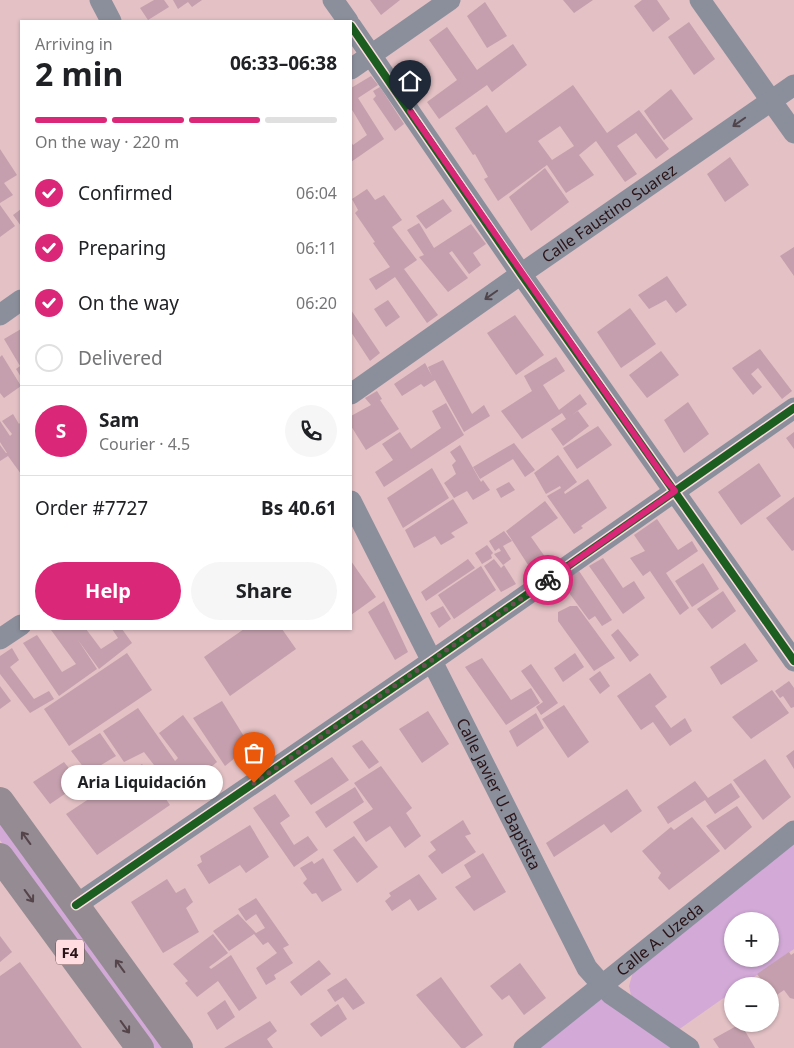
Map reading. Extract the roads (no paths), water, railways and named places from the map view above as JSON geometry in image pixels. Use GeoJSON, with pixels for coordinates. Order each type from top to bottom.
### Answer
{"type":"FeatureCollection","features":[{"type":"Feature","properties":{"kind":"highway","name":"F4"},"geometry":{"type":"LineString","coordinates":[[0,801],[180,1048]]}},
{"type":"Feature","properties":{"kind":"highway","name":"F4"},"geometry":{"type":"LineString","coordinates":[[0,856],[140,1048]]}},
{"type":"Feature","properties":{"kind":"street"},"geometry":{"type":"LineString","coordinates":[[100,0],[110,20]]}},
{"type":"Feature","properties":{"kind":"street"},"geometry":{"type":"LineString","coordinates":[[333,0],[347,20]]}},
{"type":"Feature","properties":{"kind":"street"},"geometry":{"type":"LineString","coordinates":[[352,68],[450,0]]}},
{"type":"Feature","properties":{"kind":"street"},"geometry":{"type":"LineString","coordinates":[[700,0],[794,133]]}},
{"type":"Feature","properties":{"kind":"street"},"geometry":{"type":"LineString","coordinates":[[352,27],[521,274],[794,661]]}},
{"type":"Feature","properties":{"kind":"street","name":"Calle Faustino Suarez"},"geometry":{"type":"LineString","coordinates":[[352,393],[794,85]]}},
{"type":"Feature","properties":{"kind":"street"},"geometry":{"type":"LineString","coordinates":[[0,315],[20,301]]}},
{"type":"Feature","properties":{"kind":"street"},"geometry":{"type":"LineString","coordinates":[[76,906],[432,661],[794,408]]}},
{"type":"Feature","properties":{"kind":"street","name":"Calle Javier U. Baptista"},"geometry":{"type":"LineString","coordinates":[[352,503],[587,968],[602,986],[689,1048]]}},
{"type":"Feature","properties":{"kind":"street"},"geometry":{"type":"LineString","coordinates":[[0,640],[20,626]]}},
{"type":"Feature","properties":{"kind":"street","name":"Calle A. Uzeda"},"geometry":{"type":"LineString","coordinates":[[524,1048],[794,831]]}},
{"type":"Feature","properties":{"kind":"place","name":"Aria Liquidación"},"geometry":{"type":"Point","coordinates":[254,783]}}]}
